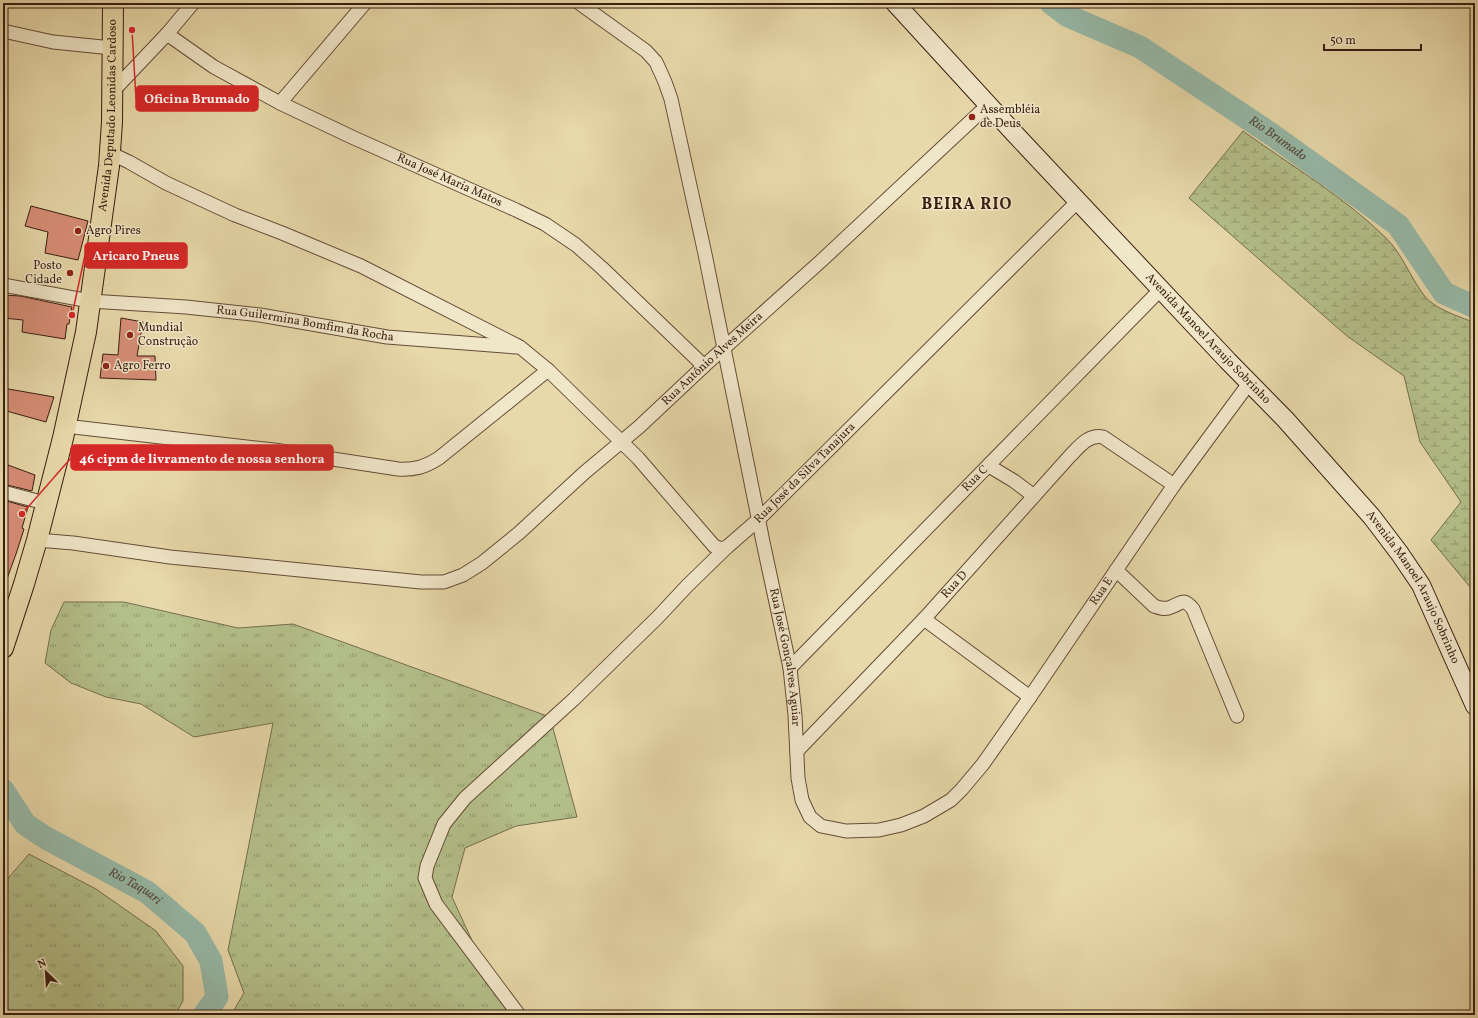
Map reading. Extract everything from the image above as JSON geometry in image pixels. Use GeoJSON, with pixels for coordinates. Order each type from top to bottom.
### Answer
{"type":"FeatureCollection","features":[{"type":"Feature","properties":{"kind":"main road","name":"Avenida Deputado Leonidas Cardoso"},"geometry":{"type":"LineString","coordinates":[[3,648],[24,584],[36,540],[80,361],[107,190],[112,92],[113,3]]}},
{"type":"Feature","properties":{"kind":"street"},"geometry":{"type":"LineString","coordinates":[[112,92],[167,34],[193,3]]}},
{"type":"Feature","properties":{"kind":"street"},"geometry":{"type":"LineString","coordinates":[[280,103],[365,3]]}},
{"type":"Feature","properties":{"kind":"street","name":"Rua José Gonçalves Aguiar"},"geometry":{"type":"LineString","coordinates":[[579,3],[646,51],[656,62],[671,99],[790,668],[798,778],[802,800],[810,817],[821,826],[846,831],[879,830],[901,825],[924,816],[951,800]]}},
{"type":"Feature","properties":{"kind":"street","name":"Avenida Manoel Araujo Sobrinho"},"geometry":{"type":"LineString","coordinates":[[895,3],[988,106],[1285,418],[1372,517],[1421,585],[1475,706]]}},
{"type":"Feature","properties":{"kind":"street"},"geometry":{"type":"LineString","coordinates":[[3,31],[53,42],[112,48]]}},
{"type":"Feature","properties":{"kind":"street","name":"Rua José Maria Matos"},"geometry":{"type":"LineString","coordinates":[[167,34],[214,68],[280,103],[545,224],[576,245],[704,366]]}},
{"type":"Feature","properties":{"kind":"street","name":"Rua Antônio Alves Meira"},"geometry":{"type":"LineString","coordinates":[[36,540],[72,543],[170,557],[421,582],[444,582],[463,575],[482,563],[519,533],[584,473],[622,441],[821,261],[988,106]]}},
{"type":"Feature","properties":{"kind":"street"},"geometry":{"type":"LineString","coordinates":[[110,153],[166,183],[235,215],[282,232],[361,266],[520,347],[548,370],[622,441],[648,468],[714,546],[721,549],[727,547]]}},
{"type":"Feature","properties":{"kind":"street","name":"Rua José da Silva Tanajura"},"geometry":{"type":"LineString","coordinates":[[519,1015],[436,904],[424,878],[427,866],[444,824],[465,798],[528,742],[616,658],[727,547],[758,520],[1078,201]]}},
{"type":"Feature","properties":{"kind":"street","name":"Rua Guilermina Bomfim da Rocha"},"geometry":{"type":"LineString","coordinates":[[3,285],[90,301],[186,307],[260,314],[387,337],[474,345],[520,347]]}},
{"type":"Feature","properties":{"kind":"street","name":"Rua C"},"geometry":{"type":"LineString","coordinates":[[790,668],[1161,289]]}},
{"type":"Feature","properties":{"kind":"street"},"geometry":{"type":"LineString","coordinates":[[65,426],[274,450],[414,470],[429,465],[439,458],[548,370]]}},
{"type":"Feature","properties":{"kind":"street","name":"Rua E"},"geometry":{"type":"LineString","coordinates":[[951,800],[983,764],[1174,485],[1250,382]]}},
{"type":"Feature","properties":{"kind":"street","name":"Rua D"},"geometry":{"type":"LineString","coordinates":[[797,751],[924,619],[1069,457],[1088,439],[1098,436],[1103,437],[1174,485]]}},
{"type":"Feature","properties":{"kind":"street"},"geometry":{"type":"LineString","coordinates":[[989,466],[1014,481],[1034,496]]}},
{"type":"Feature","properties":{"kind":"street"},"geometry":{"type":"LineString","coordinates":[[3,492],[45,503]]}},
{"type":"Feature","properties":{"kind":"street"},"geometry":{"type":"LineString","coordinates":[[1116,570],[1154,606],[1162,609],[1170,608],[1184,602],[1193,609],[1237,716]]}},
{"type":"Feature","properties":{"kind":"street"},"geometry":{"type":"LineString","coordinates":[[924,619],[1030,697]]}},
{"type":"Feature","properties":{"kind":"green space"},"geometry":{"type":"Polygon","coordinates":[[[1243,131],[1335,195],[1370,223],[1392,244],[1418,287],[1433,304],[1447,312],[1475,323],[1475,593],[1431,540],[1461,502],[1420,442],[1404,376],[1347,336],[1189,198],[1243,131]]]}},
{"type":"Feature","properties":{"kind":"green space"},"geometry":{"type":"Polygon","coordinates":[[[64,602],[124,602],[238,628],[293,624],[550,717],[577,817],[516,826],[465,848],[452,897],[497,995],[513,1015],[231,1015],[244,993],[228,950],[273,723],[194,737],[141,704],[106,697],[71,683],[45,663],[51,630],[64,602]]]}},
{"type":"Feature","properties":{"kind":"green space"},"geometry":{"type":"Polygon","coordinates":[[[29,854],[96,889],[156,931],[183,966],[183,1001],[175,1015],[3,1015],[3,884],[29,854]]]}},
{"type":"Feature","properties":{"kind":"building"},"geometry":{"type":"Polygon","coordinates":[[[31,206],[88,221],[78,260],[45,253],[48,232],[25,226],[31,206]]]}},
{"type":"Feature","properties":{"kind":"building"},"geometry":{"type":"Polygon","coordinates":[[[3,295],[20,296],[72,307],[69,324],[67,324],[65,339],[22,332],[23,320],[3,318],[3,295]]]}},
{"type":"Feature","properties":{"kind":"building"},"geometry":{"type":"Polygon","coordinates":[[[121,318],[143,322],[137,356],[155,356],[156,380],[100,378],[103,354],[118,355],[121,318]]]}},
{"type":"Feature","properties":{"kind":"building"},"geometry":{"type":"Polygon","coordinates":[[[3,388],[54,397],[46,422],[3,410],[3,388]]]}},
{"type":"Feature","properties":{"kind":"building"},"geometry":{"type":"Polygon","coordinates":[[[8,465],[35,475],[32,491],[3,484],[8,465]]]}},
{"type":"Feature","properties":{"kind":"building"},"geometry":{"type":"Polygon","coordinates":[[[3,500],[28,507],[22,528],[24,529],[4,587],[3,587],[3,500]]]}},
{"type":"Feature","properties":{"kind":"waterway","name":"Rio Brumado"},"geometry":{"type":"LineString","coordinates":[[1051,3],[1068,16],[1140,47],[1271,134],[1398,225],[1444,293],[1475,307]]}},
{"type":"Feature","properties":{"kind":"waterway","name":"Rio Taquari"},"geometry":{"type":"LineString","coordinates":[[3,790],[25,824],[46,838],[147,892],[195,933],[211,961],[217,997],[204,1015]]}},
{"type":"Feature","properties":{"kind":"place","name":"Oficina Brumado"},"geometry":{"type":"Point","coordinates":[132,30]}},
{"type":"Feature","properties":{"kind":"place","name":"Assembléia de Deus"},"geometry":{"type":"Point","coordinates":[972,117]}},
{"type":"Feature","properties":{"kind":"place","name":"Agro Pires"},"geometry":{"type":"Point","coordinates":[78,231]}},
{"type":"Feature","properties":{"kind":"place","name":"Posto Cidade"},"geometry":{"type":"Point","coordinates":[70,273]}},
{"type":"Feature","properties":{"kind":"place","name":"Aricaro Pneus"},"geometry":{"type":"Point","coordinates":[72,315]}},
{"type":"Feature","properties":{"kind":"place","name":"Mundial Construção"},"geometry":{"type":"Point","coordinates":[130,335]}},
{"type":"Feature","properties":{"kind":"place","name":"Agro Ferro"},"geometry":{"type":"Point","coordinates":[106,366]}},
{"type":"Feature","properties":{"kind":"place","name":"46 cipm de livramento de nossa senhora"},"geometry":{"type":"Point","coordinates":[22,514]}},
{"type":"Feature","properties":{"kind":"district","name":"BEIRA RIO"},"geometry":{"type":"Point","coordinates":[967,205]}}]}
